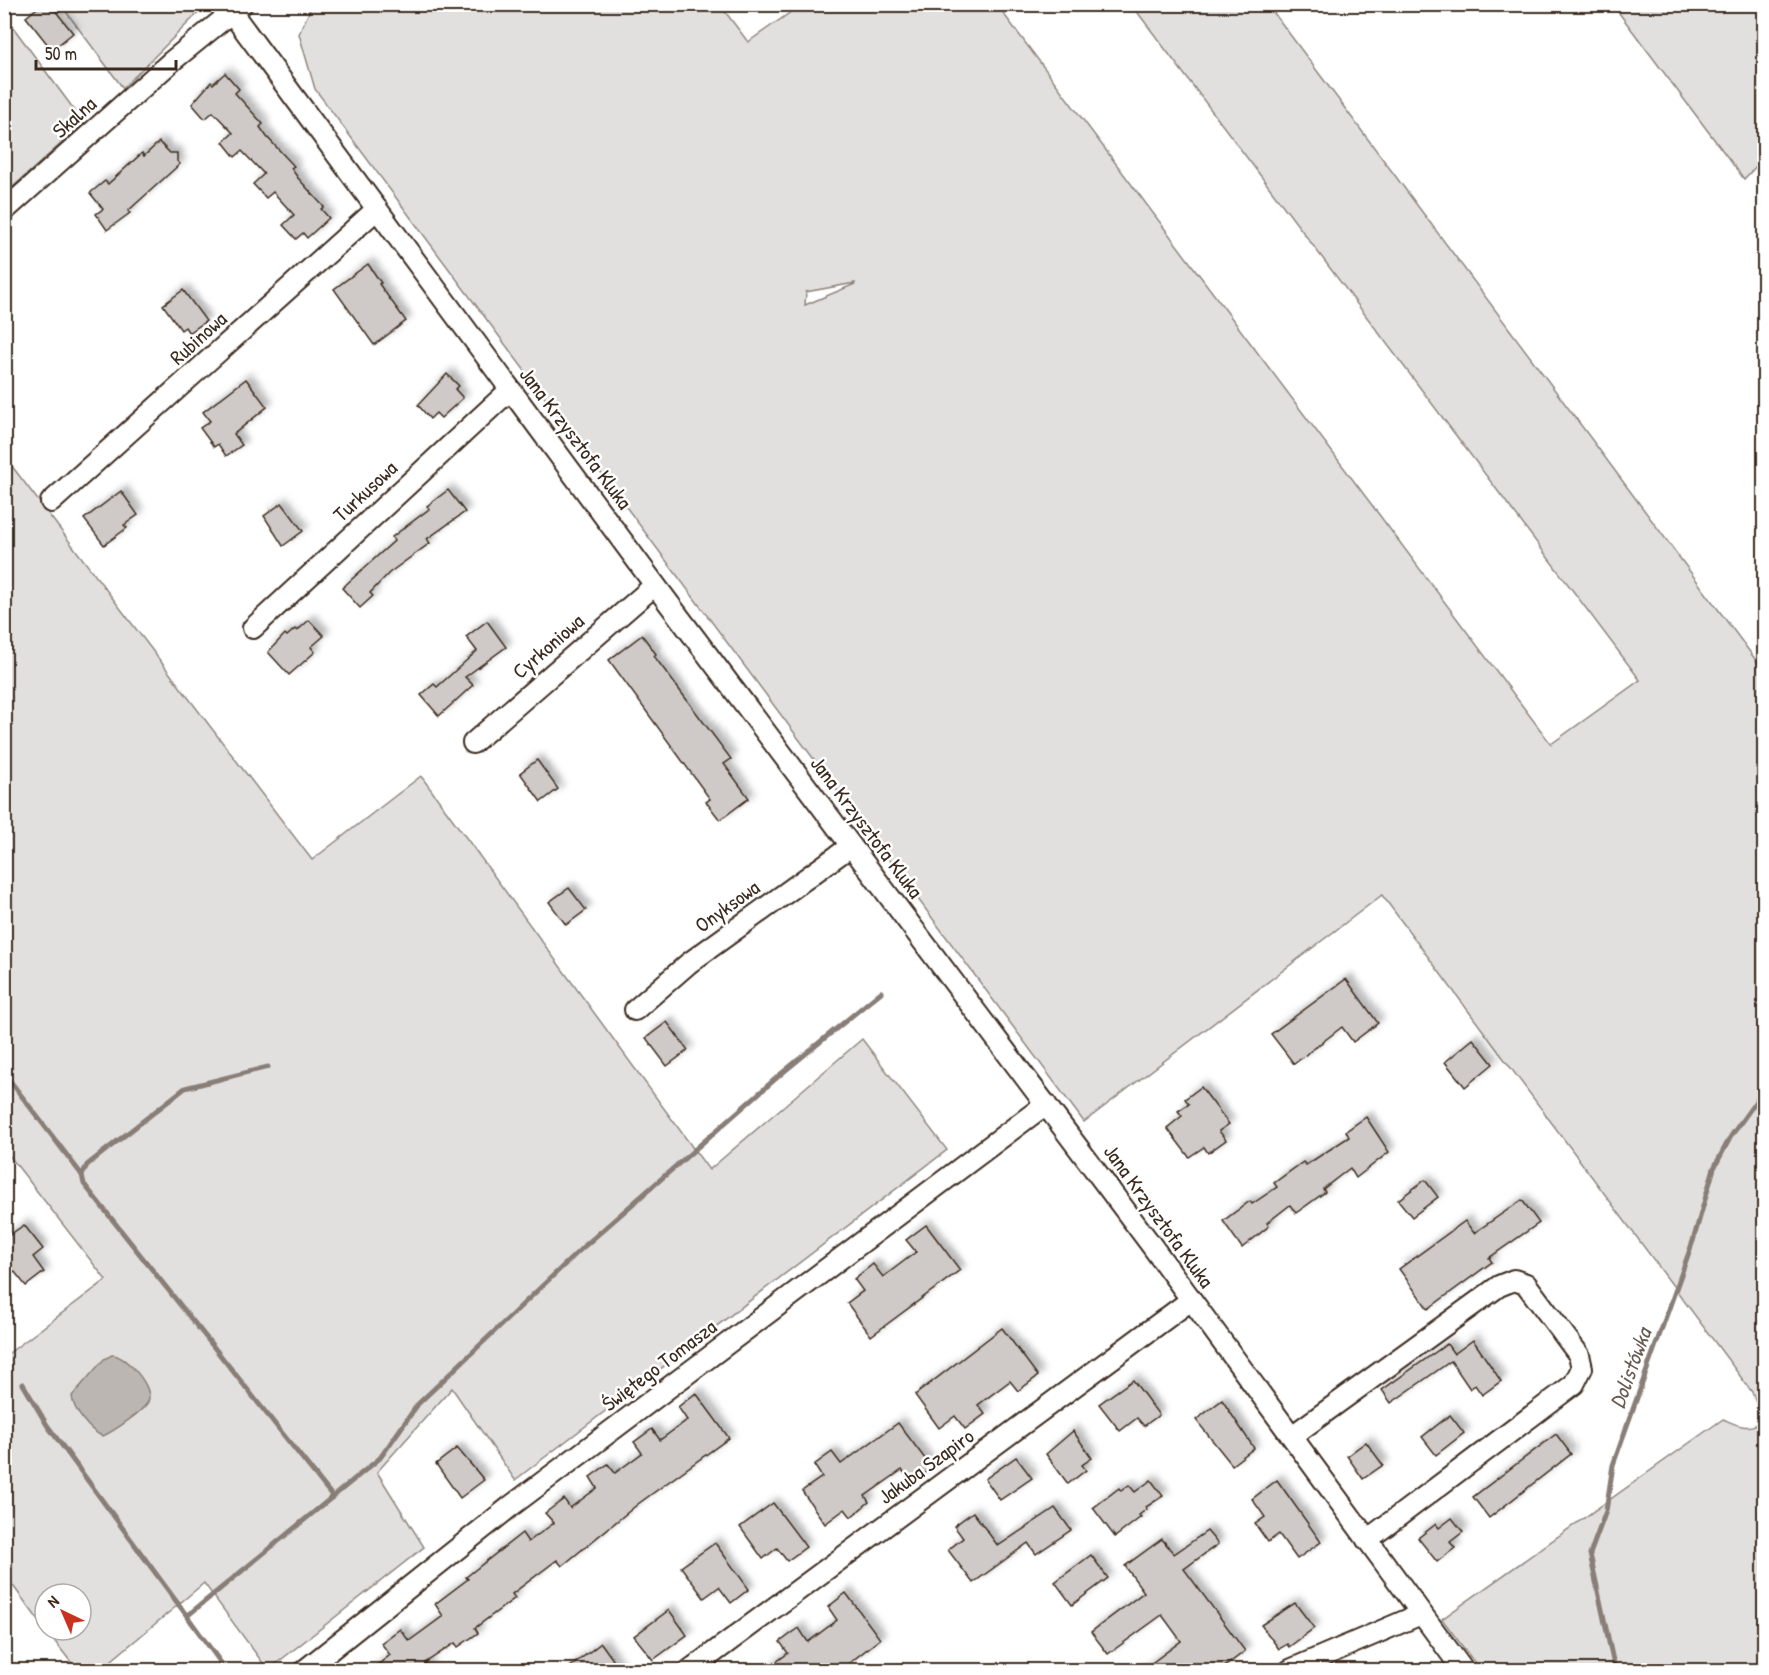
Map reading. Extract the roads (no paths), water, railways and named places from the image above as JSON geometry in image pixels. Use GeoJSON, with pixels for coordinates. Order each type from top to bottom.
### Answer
{"type":"FeatureCollection","features":[{"type":"Feature","properties":{"kind":"street","name":"Jana Krzysztofa Kluka"},"geometry":{"type":"LineString","coordinates":[[237,9],[377,209],[510,390],[1046,1104],[1463,1671]]}},
{"type":"Feature","properties":{"kind":"street","name":"Skalna"},"geometry":{"type":"LineString","coordinates":[[4,211],[172,61],[237,9]]}},
{"type":"Feature","properties":{"kind":"street","name":"Rubinowa"},"geometry":{"type":"LineString","coordinates":[[51,502],[377,209]]}},
{"type":"Feature","properties":{"kind":"street","name":"Turkusowa"},"geometry":{"type":"LineString","coordinates":[[253,627],[510,390]]}},
{"type":"Feature","properties":{"kind":"street","name":"Cyrkoniowa"},"geometry":{"type":"LineString","coordinates":[[472,743],[655,585]]}},
{"type":"Feature","properties":{"kind":"street","name":"Onyksowa"},"geometry":{"type":"LineString","coordinates":[[634,1010],[689,963],[851,846]]}},
{"type":"Feature","properties":{"kind":"street","name":"Świętego Tomasza"},"geometry":{"type":"LineString","coordinates":[[305,1671],[511,1506],[1046,1104]]}},
{"type":"Feature","properties":{"kind":"street"},"geometry":{"type":"LineString","coordinates":[[1292,1436],[1499,1286],[1514,1280],[1526,1284],[1578,1355],[1582,1368],[1574,1384],[1367,1540]]}},
{"type":"Feature","properties":{"kind":"street","name":"Jakuba Szapiro"},"geometry":{"type":"LineString","coordinates":[[690,1671],[1191,1300]]}},
{"type":"Feature","properties":{"kind":"street"},"geometry":{"type":"LineString","coordinates":[[1290,1671],[1421,1614]]}},
{"type":"Feature","properties":{"kind":"waterway"},"geometry":{"type":"LineString","coordinates":[[221,1663],[187,1616],[380,1458],[418,1404],[580,1250],[781,1074],[881,992]]}},
{"type":"Feature","properties":{"kind":"waterway"},"geometry":{"type":"LineString","coordinates":[[268,1067],[185,1088],[87,1165],[82,1175],[84,1184],[333,1497]]}},
{"type":"Feature","properties":{"kind":"waterway"},"geometry":{"type":"LineString","coordinates":[[4,1073],[82,1175]]}},
{"type":"Feature","properties":{"kind":"waterway","name":"Dolistówka"},"geometry":{"type":"LineString","coordinates":[[1615,1670],[1590,1554],[1606,1511],[1613,1465],[1693,1241],[1714,1168],[1731,1136],[1764,1090]]}},
{"type":"Feature","properties":{"kind":"waterway"},"geometry":{"type":"LineString","coordinates":[[23,1384],[47,1425],[187,1616]]}}]}
